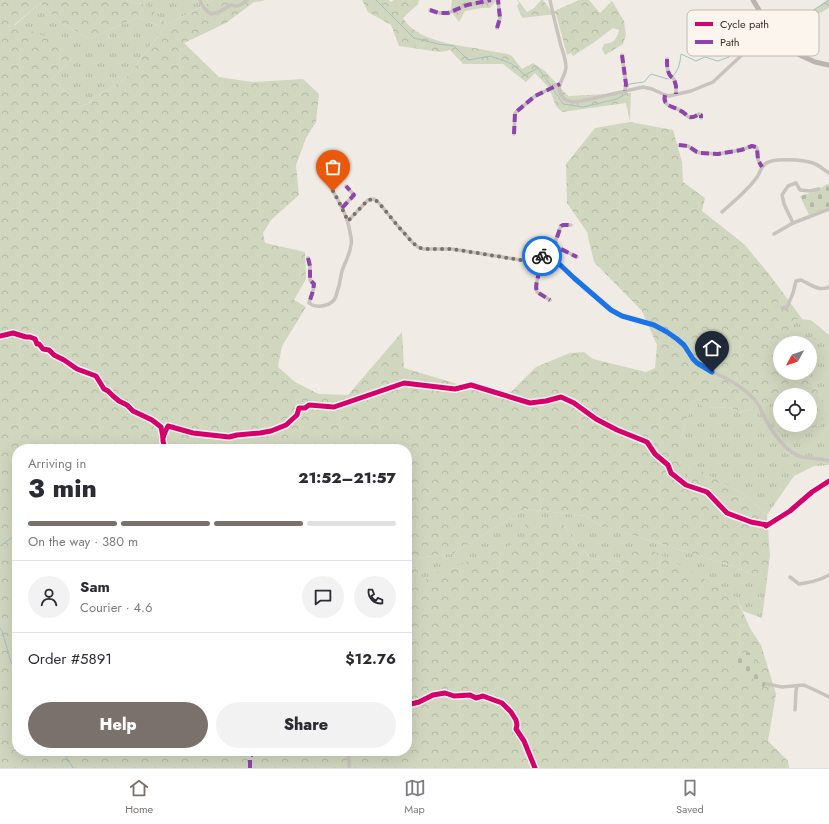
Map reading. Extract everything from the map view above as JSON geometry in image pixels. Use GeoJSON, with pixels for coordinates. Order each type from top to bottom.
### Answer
{"type":"FeatureCollection","features":[{"type":"Feature","properties":{"kind":"street"},"geometry":{"type":"LineString","coordinates":[[200,0],[201,4],[211,14],[219,12],[231,5],[236,6],[242,4],[247,0]]}},
{"type":"Feature","properties":{"kind":"street"},"geometry":{"type":"LineString","coordinates":[[430,10],[439,13],[448,13],[467,5],[491,0]]}},
{"type":"Feature","properties":{"kind":"street"},"geometry":{"type":"LineString","coordinates":[[497,28],[500,18],[498,0]]}},
{"type":"Feature","properties":{"kind":"street"},"geometry":{"type":"LineString","coordinates":[[550,0],[566,68],[559,90],[563,98],[567,101],[582,101],[609,96],[642,87],[652,89],[669,96],[691,92],[713,82],[741,56]]}},
{"type":"Feature","properties":{"kind":"street"},"geometry":{"type":"LineString","coordinates":[[753,0],[759,10]]}},
{"type":"Feature","properties":{"kind":"street"},"geometry":{"type":"LineString","coordinates":[[622,55],[626,84],[625,91]]}},
{"type":"Feature","properties":{"kind":"street"},"geometry":{"type":"LineString","coordinates":[[802,56],[815,62],[829,65]]}},
{"type":"Feature","properties":{"kind":"street"},"geometry":{"type":"LineString","coordinates":[[667,59],[667,70],[670,77],[674,79],[676,94]]}},
{"type":"Feature","properties":{"kind":"street"},"geometry":{"type":"LineString","coordinates":[[514,134],[515,113],[535,96],[560,84]]}},
{"type":"Feature","properties":{"kind":"street"},"geometry":{"type":"LineString","coordinates":[[665,95],[664,100],[669,106],[684,112],[689,117],[698,114],[701,118]]}},
{"type":"Feature","properties":{"kind":"street"},"geometry":{"type":"LineString","coordinates":[[680,145],[688,146],[701,153],[718,154],[741,150],[752,146],[756,147],[758,160],[762,167]]}},
{"type":"Feature","properties":{"kind":"street"},"geometry":{"type":"LineString","coordinates":[[722,212],[757,177],[765,163],[772,160],[807,162],[814,164],[829,173]]}},
{"type":"Feature","properties":{"kind":"street"},"geometry":{"type":"LineString","coordinates":[[308,258],[310,266],[310,280],[314,284],[309,303],[311,305],[320,306],[330,303],[336,295],[342,272],[350,253],[351,244],[348,221],[326,180]]}},
{"type":"Feature","properties":{"kind":"street"},"geometry":{"type":"LineString","coordinates":[[793,223],[784,204],[782,195],[788,186],[796,183],[800,190],[819,190]]}},
{"type":"Feature","properties":{"kind":"street"},"geometry":{"type":"LineString","coordinates":[[342,208],[354,194],[346,186]]}},
{"type":"Feature","properties":{"kind":"street"},"geometry":{"type":"LineString","coordinates":[[348,221],[368,200],[374,199],[418,247],[423,249],[452,249],[527,261],[538,259],[550,251],[554,246],[561,226],[571,225]]}},
{"type":"Feature","properties":{"kind":"street"},"geometry":{"type":"LineString","coordinates":[[774,234],[793,223],[829,209]]}},
{"type":"Feature","properties":{"kind":"street"},"geometry":{"type":"LineString","coordinates":[[550,251],[559,248],[577,257]]}},
{"type":"Feature","properties":{"kind":"street"},"geometry":{"type":"LineString","coordinates":[[543,256],[554,259],[611,310],[622,316],[654,325],[667,332],[684,345],[697,363],[738,385],[756,401],[764,418],[787,449],[802,457],[829,461]]}},
{"type":"Feature","properties":{"kind":"street"},"geometry":{"type":"LineString","coordinates":[[538,259],[540,266],[536,289],[537,292],[550,300]]}},
{"type":"Feature","properties":{"kind":"street"},"geometry":{"type":"LineString","coordinates":[[782,308],[787,307],[796,281],[801,280],[817,288],[825,289],[829,287]]}},
{"type":"Feature","properties":{"kind":"street"},"geometry":{"type":"LineString","coordinates":[[766,526],[790,511],[812,492],[829,481]]}},
{"type":"Feature","properties":{"kind":"street"},"geometry":{"type":"LineString","coordinates":[[790,577],[799,584],[814,582],[829,575]]}},
{"type":"Feature","properties":{"kind":"street"},"geometry":{"type":"LineString","coordinates":[[767,684],[782,686],[804,685],[829,697]]}},
{"type":"Feature","properties":{"kind":"street"},"geometry":{"type":"LineString","coordinates":[[795,710],[797,686]]}},
{"type":"Feature","properties":{"kind":"street"},"geometry":{"type":"LineString","coordinates":[[348,756],[349,760],[348,768]]}},
{"type":"Feature","properties":{"kind":"green space"},"geometry":{"type":"Polygon","coordinates":[[[0,0],[125,0],[146,5],[164,21],[161,27],[137,17],[90,39],[61,23],[40,3],[14,25],[67,44],[72,59],[52,79],[82,107],[127,77],[166,25],[214,0],[264,0],[254,2],[226,23],[184,43],[219,77],[252,82],[303,79],[319,94],[316,122],[306,138],[296,165],[299,195],[271,220],[263,233],[265,243],[305,252],[306,279],[294,300],[306,307],[282,346],[278,367],[295,382],[319,394],[348,395],[402,332],[404,368],[494,395],[512,391],[536,367],[570,353],[584,352],[593,359],[646,372],[655,368],[657,345],[642,311],[594,262],[587,232],[567,203],[566,164],[595,128],[630,122],[673,130],[682,162],[683,182],[705,198],[702,211],[744,244],[769,274],[803,320],[796,319],[787,336],[773,336],[773,380],[811,380],[816,388],[773,388],[773,403],[740,412],[729,407],[705,408],[693,400],[681,439],[681,461],[674,480],[687,483],[690,465],[744,494],[767,515],[770,555],[767,580],[735,567],[597,524],[586,516],[526,509],[454,553],[418,558],[416,568],[423,583],[430,575],[525,540],[525,523],[563,523],[575,544],[593,559],[622,562],[631,547],[658,553],[736,597],[750,628],[761,645],[776,694],[768,741],[788,761],[789,768],[0,768],[0,0]]]}},
{"type":"Feature","properties":{"kind":"green space"},"geometry":{"type":"Polygon","coordinates":[[[125,0],[214,0],[166,25],[127,77],[82,107],[52,79],[72,59],[14,26],[40,3],[61,23],[90,39],[137,17],[161,27],[146,5],[125,0]]]}},
{"type":"Feature","properties":{"kind":"green space"},"geometry":{"type":"Polygon","coordinates":[[[362,0],[389,0],[391,2],[394,0],[419,0],[418,4],[403,18],[410,27],[420,34],[444,42],[508,54],[512,56],[522,69],[533,63],[545,71],[568,96],[631,93],[630,122],[626,103],[562,112],[556,106],[549,88],[535,73],[526,82],[503,64],[463,64],[450,50],[440,52],[399,46],[391,25],[368,12],[362,0]]]}},
{"type":"Feature","properties":{"kind":"green space"},"geometry":{"type":"Polygon","coordinates":[[[452,0],[497,0],[490,8],[465,11],[459,22],[451,11],[452,0]]]}},
{"type":"Feature","properties":{"kind":"green space"},"geometry":{"type":"Polygon","coordinates":[[[517,0],[527,12],[543,0],[552,12],[579,0],[589,0],[600,13],[612,1],[624,21],[626,35],[623,44],[605,55],[602,49],[604,44],[613,42],[619,30],[613,28],[573,56],[571,53],[567,55],[556,14],[522,18],[517,6],[519,3],[517,0]]]}},
{"type":"Feature","properties":{"kind":"green space"},"geometry":{"type":"Polygon","coordinates":[[[829,0],[829,8],[819,13],[819,10],[814,10],[829,0]]]}},
{"type":"Feature","properties":{"kind":"green space"},"geometry":{"type":"Polygon","coordinates":[[[829,183],[829,207],[809,215],[800,196],[814,192],[829,183]]]}},
{"type":"Feature","properties":{"kind":"green space"},"geometry":{"type":"Polygon","coordinates":[[[796,319],[811,320],[829,335],[829,465],[814,466],[794,476],[767,515],[744,494],[690,466],[687,483],[674,480],[681,461],[681,439],[693,400],[706,408],[729,407],[740,412],[773,403],[773,432],[795,432],[797,434],[802,432],[817,432],[817,426],[821,425],[826,406],[811,380],[817,380],[817,336],[787,336],[796,319]]]}},
{"type":"Feature","properties":{"kind":"green space"},"geometry":{"type":"Polygon","coordinates":[[[817,390],[826,406],[821,425],[817,426],[817,390]]]}},
{"type":"Feature","properties":{"kind":"green space"},"geometry":{"type":"Polygon","coordinates":[[[773,412],[773,424],[767,416],[773,412]]]}},
{"type":"Feature","properties":{"kind":"green space"},"geometry":{"type":"Polygon","coordinates":[[[526,509],[586,516],[597,524],[735,567],[767,580],[762,618],[743,611],[736,597],[622,562],[593,559],[575,544],[563,523],[488,554],[423,584],[416,568],[418,558],[454,553],[526,509]]]}},
{"type":"Feature","properties":{"kind":"green space"},"geometry":{"type":"Polygon","coordinates":[[[749,652],[767,684],[759,690],[749,671],[737,674],[728,657],[749,652]]]}},
{"type":"Feature","properties":{"kind":"waterway"},"geometry":{"type":"LineString","coordinates":[[376,0],[414,38],[454,46],[468,60],[491,56],[512,64],[525,75],[538,68],[551,86]]}},
{"type":"Feature","properties":{"kind":"waterway"},"geometry":{"type":"LineString","coordinates":[[814,10],[829,0]]}},
{"type":"Feature","properties":{"kind":"waterway"},"geometry":{"type":"LineString","coordinates":[[673,76],[679,66],[681,54],[696,61],[705,57],[718,61],[730,56]]}},
{"type":"Feature","properties":{"kind":"waterway"},"geometry":{"type":"LineString","coordinates":[[628,87],[629,84],[644,82],[651,74],[668,79]]}},
{"type":"Feature","properties":{"kind":"waterway"},"geometry":{"type":"LineString","coordinates":[[553,89],[563,104],[583,107],[617,99],[626,94]]}},
{"type":"Feature","properties":{"kind":"waterway"},"geometry":{"type":"LineString","coordinates":[[0,546],[12,538]]}},
{"type":"Feature","properties":{"kind":"waterway"},"geometry":{"type":"LineString","coordinates":[[0,628],[12,664]]}},
{"type":"Feature","properties":{"kind":"waterway"},"geometry":{"type":"LineString","coordinates":[[66,756],[73,768]]}},
{"type":"Feature","properties":{"kind":"marked path"},"geometry":{"type":"LineString","coordinates":[[430,10],[439,13],[448,13],[467,5],[491,0]]}},
{"type":"Feature","properties":{"kind":"marked path"},"geometry":{"type":"LineString","coordinates":[[497,28],[500,18],[498,0]]}},
{"type":"Feature","properties":{"kind":"marked path"},"geometry":{"type":"LineString","coordinates":[[622,55],[626,84],[625,91]]}},
{"type":"Feature","properties":{"kind":"marked path"},"geometry":{"type":"LineString","coordinates":[[667,59],[668,70],[674,79],[676,86],[676,94]]}},
{"type":"Feature","properties":{"kind":"marked path"},"geometry":{"type":"LineString","coordinates":[[514,134],[515,113],[535,96],[560,84]]}},
{"type":"Feature","properties":{"kind":"marked path"},"geometry":{"type":"LineString","coordinates":[[665,95],[665,102],[669,106],[678,109],[689,117],[699,114],[701,115],[701,118]]}},
{"type":"Feature","properties":{"kind":"marked path"},"geometry":{"type":"LineString","coordinates":[[679,145],[688,146],[701,153],[718,154],[741,150],[752,146],[756,147],[758,160],[762,167]]}},
{"type":"Feature","properties":{"kind":"marked path"},"geometry":{"type":"LineString","coordinates":[[342,208],[354,195],[346,186]]}},
{"type":"Feature","properties":{"kind":"marked path"},"geometry":{"type":"LineString","coordinates":[[543,256],[554,246],[561,226],[571,225]]}},
{"type":"Feature","properties":{"kind":"marked path"},"geometry":{"type":"LineString","coordinates":[[550,251],[559,248],[577,257]]}},
{"type":"Feature","properties":{"kind":"marked path"},"geometry":{"type":"LineString","coordinates":[[308,258],[310,266],[310,280],[314,284],[309,303]]}},
{"type":"Feature","properties":{"kind":"marked path"},"geometry":{"type":"LineString","coordinates":[[538,259],[540,269],[536,289],[537,292],[550,300]]}},
{"type":"Feature","properties":{"kind":"marked path"},"geometry":{"type":"LineString","coordinates":[[250,768],[251,756]]}},
{"type":"Feature","properties":{"kind":"cycle path"},"geometry":{"type":"LineString","coordinates":[[0,336],[13,333],[35,339],[37,344],[39,344],[43,349],[49,350],[54,355],[77,369],[96,376],[104,389],[119,401],[127,405],[133,411],[152,420],[161,427],[164,444]]}},
{"type":"Feature","properties":{"kind":"cycle path"},"geometry":{"type":"LineString","coordinates":[[163,437],[168,426],[193,433],[229,437],[271,431],[286,425],[297,415],[299,408],[305,408],[309,405],[334,407],[404,383],[455,389],[471,385],[530,403],[561,397],[574,403],[596,419],[617,430],[647,442],[655,454],[668,465],[671,473],[686,485],[707,492],[727,513],[751,522],[767,525]]}},
{"type":"Feature","properties":{"kind":"cycle path"},"geometry":{"type":"LineString","coordinates":[[766,526],[790,511],[812,492],[829,481]]}},
{"type":"Feature","properties":{"kind":"cycle path"},"geometry":{"type":"LineString","coordinates":[[412,704],[433,695],[445,693],[454,696],[470,695],[476,698],[483,696],[502,703],[511,712],[516,720],[516,729],[524,741],[535,768]]}},
{"type":"Feature","properties":{"kind":"way so far"},"geometry":{"type":"LineString","coordinates":[[333,191],[348,221],[368,200],[374,199],[413,243],[423,249],[452,249],[527,261],[538,259],[542,256]]}},
{"type":"Feature","properties":{"kind":"route"},"geometry":{"type":"LineString","coordinates":[[542,256],[554,259],[611,310],[622,316],[654,325],[667,332],[684,345],[697,363],[712,372]]}}]}
